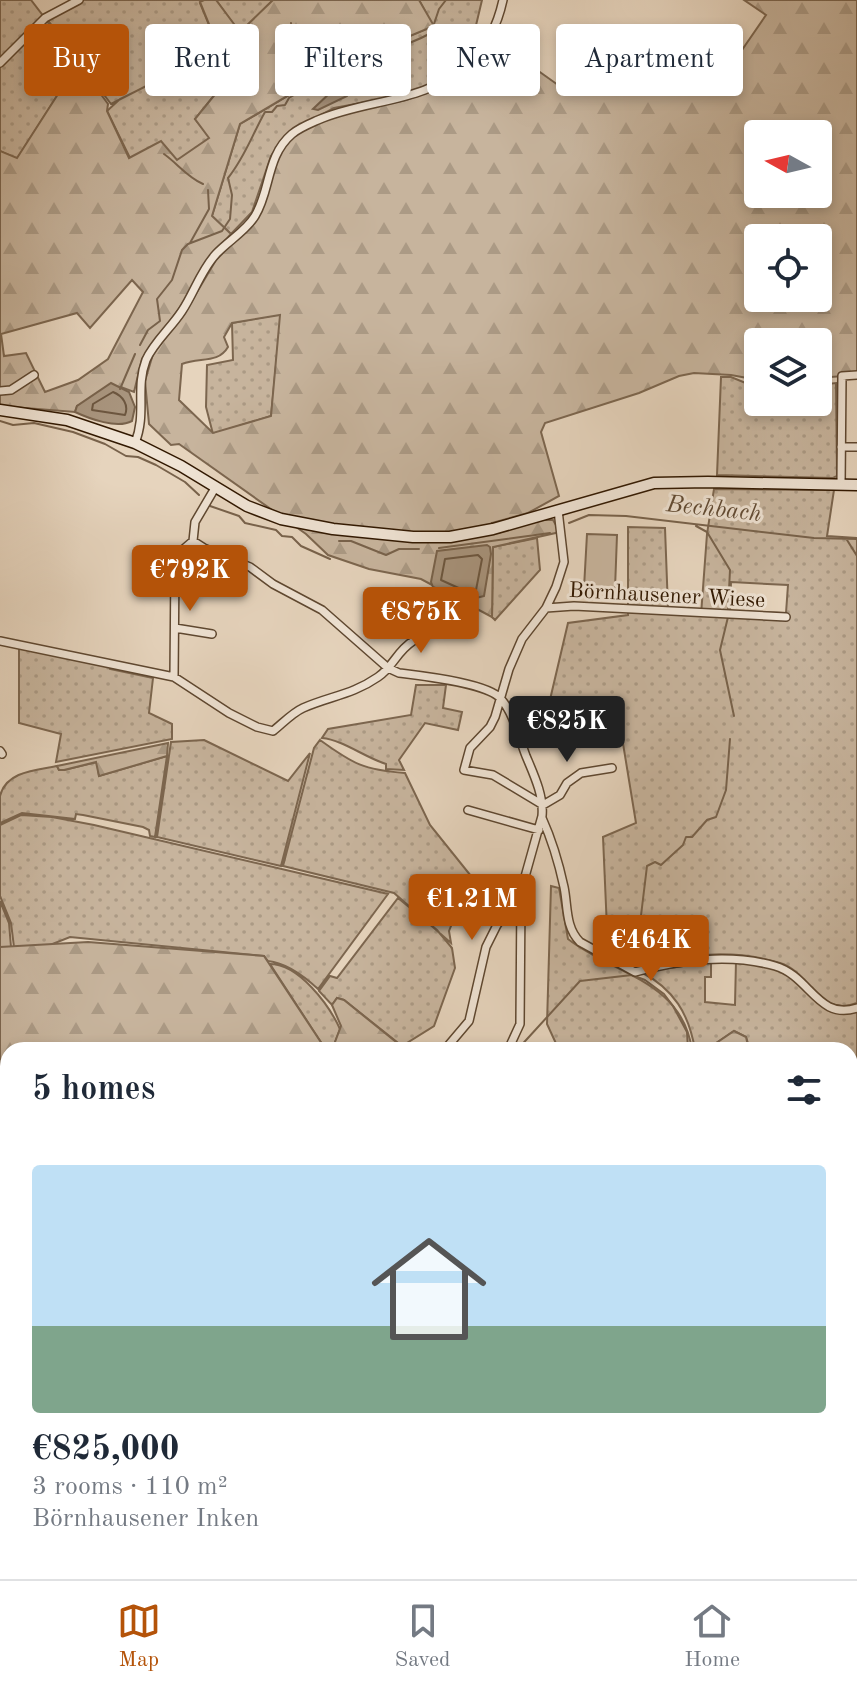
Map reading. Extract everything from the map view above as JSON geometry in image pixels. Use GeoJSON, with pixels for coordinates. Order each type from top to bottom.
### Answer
{"type":"FeatureCollection","features":[{"type":"Feature","properties":{"kind":"main road"},"geometry":{"type":"LineString","coordinates":[[0,410],[67,420],[135,443],[181,466],[247,506],[281,519],[333,529],[434,539],[514,525],[654,483],[857,485]]}},
{"type":"Feature","properties":{"kind":"street"},"geometry":{"type":"LineString","coordinates":[[0,63],[45,18],[79,0]]}},
{"type":"Feature","properties":{"kind":"street"},"geometry":{"type":"LineString","coordinates":[[135,443],[143,418],[140,383],[149,355],[184,308],[214,255],[255,217],[272,162],[283,144],[293,133],[330,115],[416,95],[447,81],[491,38],[503,0]]}},
{"type":"Feature","properties":{"kind":"street"},"geometry":{"type":"LineString","coordinates":[[0,391],[11,390],[34,375]]}},
{"type":"Feature","properties":{"kind":"street"},"geometry":{"type":"LineString","coordinates":[[841,485],[842,376],[857,375]]}},
{"type":"Feature","properties":{"kind":"street"},"geometry":{"type":"LineString","coordinates":[[841,447],[857,447]]}},
{"type":"Feature","properties":{"kind":"street"},"geometry":{"type":"LineString","coordinates":[[174,677],[175,564],[179,553],[193,541],[195,522],[217,490]]}},
{"type":"Feature","properties":{"kind":"street"},"geometry":{"type":"LineString","coordinates":[[543,805],[493,775],[464,770],[470,748],[490,727],[522,639],[546,608],[556,587],[564,562],[558,510]]}},
{"type":"Feature","properties":{"kind":"street"},"geometry":{"type":"LineString","coordinates":[[193,541],[250,567],[273,584],[322,610],[388,668],[399,673],[474,685],[500,696],[543,805],[521,891],[522,1000],[520,1024],[512,1042]]}},
{"type":"Feature","properties":{"kind":"street","name":"Börnhausener Wiese"},"geometry":{"type":"LineString","coordinates":[[546,608],[574,606],[786,617]]}},
{"type":"Feature","properties":{"kind":"street"},"geometry":{"type":"LineString","coordinates":[[0,641],[174,677],[229,713],[273,731],[301,708],[350,694],[388,668],[399,650],[413,641],[414,627]]}},
{"type":"Feature","properties":{"kind":"street"},"geometry":{"type":"LineString","coordinates":[[175,628],[212,634]]}},
{"type":"Feature","properties":{"kind":"street"},"geometry":{"type":"LineString","coordinates":[[543,805],[560,795],[567,783],[581,773],[612,768]]}},
{"type":"Feature","properties":{"kind":"street"},"geometry":{"type":"LineString","coordinates":[[468,810],[539,830]]}},
{"type":"Feature","properties":{"kind":"street"},"geometry":{"type":"LineString","coordinates":[[542,816],[564,888],[569,921],[574,936],[580,942],[635,972],[681,960],[748,959],[795,974],[831,1009],[845,1012],[857,1008]]}},
{"type":"Feature","properties":{"kind":"street"},"geometry":{"type":"LineString","coordinates":[[451,1042],[469,1021],[486,947],[521,891]]}},
{"type":"Feature","properties":{"kind":"green space"},"geometry":{"type":"Polygon","coordinates":[[[0,0],[31,0],[44,17],[37,24],[24,24],[24,37],[0,61],[0,0]]]}},
{"type":"Feature","properties":{"kind":"green space"},"geometry":{"type":"Polygon","coordinates":[[[81,0],[204,0],[200,3],[209,24],[145,24],[145,87],[129,95],[129,24],[51,24],[47,19],[81,0]]]}},
{"type":"Feature","properties":{"kind":"green space"},"geometry":{"type":"Polygon","coordinates":[[[204,0],[216,0],[234,24],[209,24],[200,2],[204,0]]]}},
{"type":"Feature","properties":{"kind":"green space"},"geometry":{"type":"Polygon","coordinates":[[[216,0],[273,0],[249,24],[233,24],[216,0]]]}},
{"type":"Feature","properties":{"kind":"green space"},"geometry":{"type":"Polygon","coordinates":[[[273,0],[419,0],[433,24],[427,24],[427,29],[411,36],[411,24],[275,24],[275,96],[287,96],[240,124],[212,216],[231,234],[209,259],[186,299],[142,359],[134,392],[121,387],[77,406],[75,412],[0,406],[0,151],[17,158],[57,96],[102,96],[129,158],[161,141],[177,160],[209,138],[195,119],[214,96],[259,96],[259,24],[248,24],[273,0]],[[132,280],[90,328],[77,313],[1,334],[4,356],[26,353],[45,392],[78,380],[108,359],[143,292],[132,280]]]}},
{"type":"Feature","properties":{"kind":"green space"},"geometry":{"type":"Polygon","coordinates":[[[419,0],[482,0],[476,24],[432,24],[419,0]]]}},
{"type":"Feature","properties":{"kind":"green space"},"geometry":{"type":"Polygon","coordinates":[[[744,0],[857,0],[857,375],[832,377],[832,328],[744,328],[744,377],[694,373],[679,376],[639,393],[545,423],[541,432],[559,496],[528,513],[492,523],[493,533],[540,520],[553,520],[560,532],[493,547],[492,617],[421,579],[369,569],[328,555],[306,534],[179,444],[171,445],[149,424],[145,381],[153,354],[184,314],[216,260],[248,228],[282,147],[300,130],[344,113],[427,92],[427,96],[540,96],[540,72],[556,84],[556,96],[743,96],[743,48],[766,15],[744,0]],[[280,315],[232,323],[224,337],[228,347],[224,352],[214,358],[182,364],[179,400],[213,433],[271,416],[280,315]]]}},
{"type":"Feature","properties":{"kind":"green space"},"geometry":{"type":"Polygon","coordinates":[[[427,29],[427,88],[411,93],[411,35],[427,29]]]}},
{"type":"Feature","properties":{"kind":"green space"},"geometry":{"type":"Polygon","coordinates":[[[24,42],[24,96],[57,96],[17,159],[0,151],[0,65],[24,42]]]}},
{"type":"Feature","properties":{"kind":"green space"},"geometry":{"type":"Polygon","coordinates":[[[145,87],[145,96],[214,96],[195,119],[210,138],[177,161],[130,158],[107,111],[145,87]]]}},
{"type":"Feature","properties":{"kind":"green space"},"geometry":{"type":"Polygon","coordinates":[[[105,96],[127,96],[111,104],[105,96]]]}},
{"type":"Feature","properties":{"kind":"green space"},"geometry":{"type":"Polygon","coordinates":[[[287,96],[399,96],[334,108],[291,131],[271,156],[252,212],[231,234],[212,216],[240,124],[287,96]]]}},
{"type":"Feature","properties":{"kind":"green space"},"geometry":{"type":"Polygon","coordinates":[[[281,314],[271,416],[213,434],[206,407],[207,365],[233,360],[232,323],[281,314]]]}},
{"type":"Feature","properties":{"kind":"green space"},"geometry":{"type":"Polygon","coordinates":[[[721,377],[744,382],[744,416],[832,416],[832,383],[836,383],[837,476],[717,475],[721,377]]]}},
{"type":"Feature","properties":{"kind":"green space"},"geometry":{"type":"Polygon","coordinates":[[[714,489],[834,490],[827,536],[857,538],[857,1003],[844,1006],[824,1000],[791,968],[763,959],[727,954],[690,956],[638,968],[608,952],[603,837],[636,823],[619,719],[584,736],[549,704],[568,623],[628,615],[628,527],[665,528],[668,608],[701,615],[714,489]],[[731,582],[730,611],[786,613],[788,585],[731,582]]]}},
{"type":"Feature","properties":{"kind":"green space"},"geometry":{"type":"Polygon","coordinates":[[[587,534],[617,535],[615,589],[584,588],[587,534]]]}},
{"type":"Feature","properties":{"kind":"green space"},"geometry":{"type":"Polygon","coordinates":[[[537,538],[540,570],[495,620],[492,617],[493,547],[537,538]]]}},
{"type":"Feature","properties":{"kind":"green space"},"geometry":{"type":"Polygon","coordinates":[[[19,647],[153,678],[149,713],[172,724],[172,739],[56,762],[61,734],[19,723],[19,647]]]}},
{"type":"Feature","properties":{"kind":"green space"},"geometry":{"type":"Polygon","coordinates":[[[416,685],[446,685],[443,708],[462,712],[458,730],[425,723],[399,760],[404,770],[386,769],[386,764],[322,738],[328,729],[411,715],[416,685]]]}},
{"type":"Feature","properties":{"kind":"green space"},"geometry":{"type":"Polygon","coordinates":[[[204,740],[288,781],[310,753],[281,866],[157,837],[171,742],[204,740]]]}},
{"type":"Feature","properties":{"kind":"green space"},"geometry":{"type":"Polygon","coordinates":[[[320,740],[360,764],[405,773],[430,825],[471,876],[449,931],[451,943],[394,893],[283,866],[314,748],[320,740]]]}},
{"type":"Feature","properties":{"kind":"green space"},"geometry":{"type":"Polygon","coordinates":[[[168,743],[167,756],[99,776],[96,762],[64,770],[59,770],[57,766],[168,743]]]}},
{"type":"Feature","properties":{"kind":"green space"},"geometry":{"type":"Polygon","coordinates":[[[167,756],[155,837],[150,836],[149,830],[143,827],[76,814],[75,819],[22,813],[0,823],[3,788],[23,773],[57,766],[59,770],[64,770],[97,762],[99,776],[167,756]]]}},
{"type":"Feature","properties":{"kind":"green space"},"geometry":{"type":"Polygon","coordinates":[[[21,815],[94,825],[388,894],[318,989],[295,971],[268,961],[264,956],[70,937],[50,945],[14,947],[11,923],[0,896],[0,825],[21,815]]]}},
{"type":"Feature","properties":{"kind":"green space"},"geometry":{"type":"Polygon","coordinates":[[[551,886],[559,888],[568,939],[660,994],[675,1008],[686,1027],[690,1042],[555,1042],[547,1024],[551,886]]]}},
{"type":"Feature","properties":{"kind":"green space"},"geometry":{"type":"Polygon","coordinates":[[[398,898],[437,930],[452,948],[455,968],[434,1026],[408,1042],[397,1042],[344,1000],[337,998],[332,1005],[319,991],[330,976],[337,978],[398,898]]]}},
{"type":"Feature","properties":{"kind":"green space"},"geometry":{"type":"Polygon","coordinates":[[[0,901],[9,923],[11,947],[0,947],[0,901]]]}},
{"type":"Feature","properties":{"kind":"green space"},"geometry":{"type":"Polygon","coordinates":[[[88,942],[264,956],[321,1042],[0,1042],[0,947],[88,942]]]}},
{"type":"Feature","properties":{"kind":"green space"},"geometry":{"type":"Polygon","coordinates":[[[736,961],[782,970],[795,977],[829,1008],[846,1013],[857,1011],[857,1042],[748,1042],[746,1037],[734,1031],[718,1042],[693,1042],[689,1025],[678,1004],[663,986],[641,972],[711,962],[711,977],[705,977],[705,1002],[735,1005],[736,961]]]}},
{"type":"Feature","properties":{"kind":"green space"},"geometry":{"type":"Polygon","coordinates":[[[270,964],[281,966],[302,978],[328,1009],[340,1029],[335,1042],[321,1042],[270,964]]]}},
{"type":"Feature","properties":{"kind":"green space"},"geometry":{"type":"Polygon","coordinates":[[[337,998],[344,1000],[396,1042],[335,1042],[341,1026],[332,1005],[337,998]]]}},
{"type":"Feature","properties":{"kind":"green space"},"geometry":{"type":"Polygon","coordinates":[[[734,1031],[746,1037],[747,1042],[718,1042],[734,1031]]]}},
{"type":"Feature","properties":{"kind":"water"},"geometry":{"type":"Polygon","coordinates":[[[327,96],[347,96],[318,110],[313,109],[327,96]]]}},
{"type":"Feature","properties":{"kind":"water"},"geometry":{"type":"Polygon","coordinates":[[[111,383],[129,392],[135,407],[132,421],[111,424],[75,412],[77,406],[111,383]]]}},
{"type":"Feature","properties":{"kind":"water"},"geometry":{"type":"Polygon","coordinates":[[[487,545],[491,554],[484,596],[464,597],[433,587],[431,582],[437,551],[487,545]]]}},
{"type":"Feature","properties":{"kind":"waterway"},"geometry":{"type":"LineString","coordinates":[[140,345],[148,330],[160,321],[157,299],[172,280],[182,250],[188,244],[222,231],[230,219],[232,195],[228,178],[265,112],[285,105],[289,98],[336,70],[339,62],[386,51],[431,33],[439,9],[446,0]]}},
{"type":"Feature","properties":{"kind":"waterway"},"geometry":{"type":"LineString","coordinates":[[164,154],[203,184]]}},
{"type":"Feature","properties":{"kind":"waterway"},"geometry":{"type":"LineString","coordinates":[[190,243],[209,209],[208,190]]}},
{"type":"Feature","properties":{"kind":"waterway"},"geometry":{"type":"LineString","coordinates":[[120,389],[135,354]]}},
{"type":"Feature","properties":{"kind":"waterway","name":"Bechbach"},"geometry":{"type":"LineString","coordinates":[[0,421],[13,425],[34,423],[73,432],[126,456],[138,457],[156,465],[185,482],[199,495]]}},
{"type":"Feature","properties":{"kind":"waterway","name":"Bechbach"},"geometry":{"type":"LineString","coordinates":[[210,506],[239,516],[245,523],[292,537],[301,546],[330,559]]}},
{"type":"Feature","properties":{"kind":"waterway","name":"Bechbach"},"geometry":{"type":"LineString","coordinates":[[569,523],[589,515],[626,516],[814,538],[857,539]]}},
{"type":"Feature","properties":{"kind":"waterway"},"geometry":{"type":"LineString","coordinates":[[696,526],[707,532],[730,570],[728,610]]}},
{"type":"Feature","properties":{"kind":"waterway","name":"Bechbach"},"geometry":{"type":"LineString","coordinates":[[439,548],[550,533]]}},
{"type":"Feature","properties":{"kind":"waterway"},"geometry":{"type":"LineString","coordinates":[[847,540],[857,556]]}},
{"type":"Feature","properties":{"kind":"waterway","name":"Bechbach"},"geometry":{"type":"LineString","coordinates":[[339,541],[351,541],[386,555],[399,549],[419,549]]}},
{"type":"Feature","properties":{"kind":"waterway"},"geometry":{"type":"LineString","coordinates":[[728,617],[720,650],[734,716]]}},
{"type":"Feature","properties":{"kind":"waterway"},"geometry":{"type":"LineString","coordinates":[[635,965],[647,866],[655,862],[661,865],[683,845],[686,837],[692,837],[707,820],[716,817],[726,790],[730,739]]}},
{"type":"Feature","properties":{"kind":"waterway"},"geometry":{"type":"LineString","coordinates":[[524,1042],[580,981],[632,975],[664,994],[687,1032],[688,1042]]}}]}
